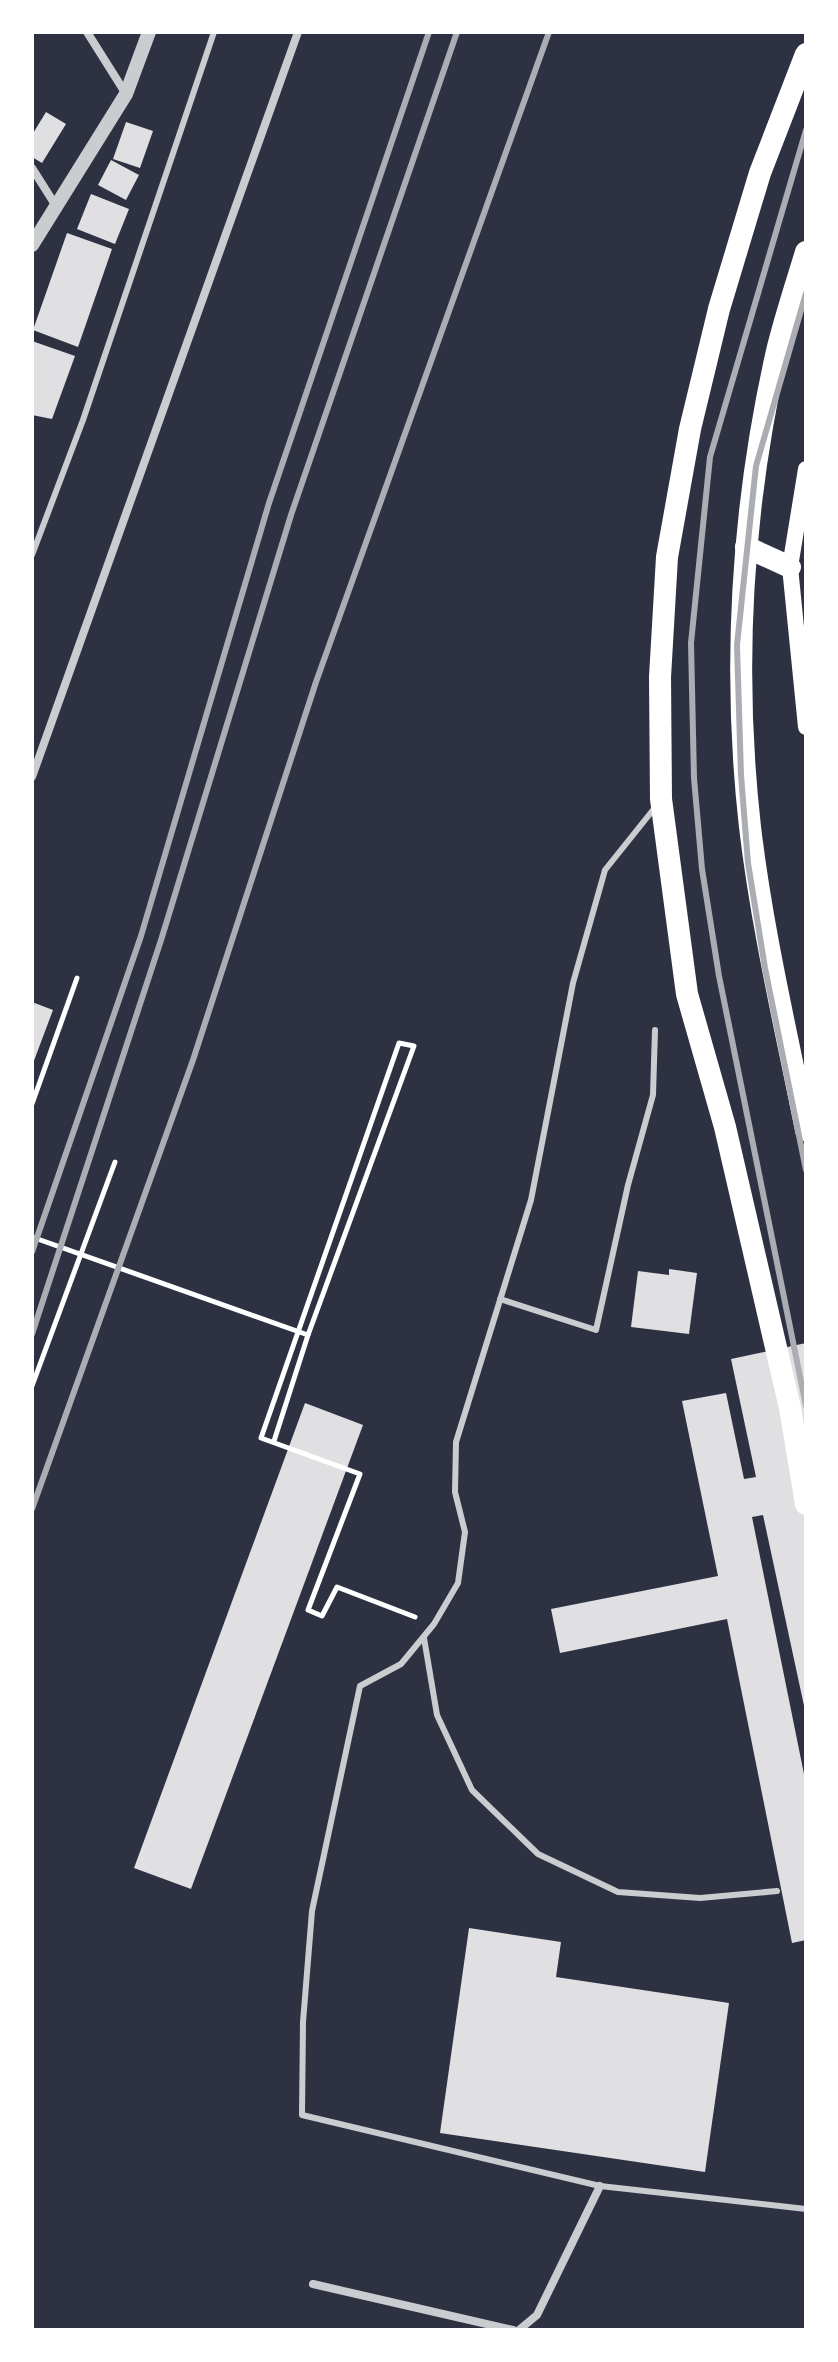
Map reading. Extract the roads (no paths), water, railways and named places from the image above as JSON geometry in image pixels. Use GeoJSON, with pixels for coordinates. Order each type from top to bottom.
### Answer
{"type":"FeatureCollection","features":[{"type":"Feature","properties":{"kind":"highway"},"geometry":{"type":"LineString","coordinates":[[806,54],[760,173],[719,309],[690,429],[667,557],[660,677],[661,799],[687,994],[725,1127],[790,1408],[806,1504]]}},
{"type":"Feature","properties":{"kind":"highway"},"geometry":{"type":"LineString","coordinates":[[806,252],[778,349],[756,462],[742,578],[742,695],[750,827],[806,1130]]}},
{"type":"Feature","properties":{"kind":"highway"},"geometry":{"type":"LineString","coordinates":[[746,547],[790,567]]}},
{"type":"Feature","properties":{"kind":"main road"},"geometry":{"type":"LineString","coordinates":[[806,470],[790,567],[806,727]]}},
{"type":"Feature","properties":{"kind":"street"},"geometry":{"type":"LineString","coordinates":[[87,32],[126,94]]}},
{"type":"Feature","properties":{"kind":"street"},"geometry":{"type":"LineString","coordinates":[[32,245],[126,94],[149,32]]}},
{"type":"Feature","properties":{"kind":"street"},"geometry":{"type":"LineString","coordinates":[[32,777],[298,32]]}},
{"type":"Feature","properties":{"kind":"street"},"geometry":{"type":"LineString","coordinates":[[32,168],[56,206]]}},
{"type":"Feature","properties":{"kind":"street"},"geometry":{"type":"LineString","coordinates":[[519,2330],[537,2315],[600,2186]]}},
{"type":"Feature","properties":{"kind":"street"},"geometry":{"type":"LineString","coordinates":[[313,2284],[513,2330]]}},
{"type":"Feature","properties":{"kind":"lane"},"geometry":{"type":"LineString","coordinates":[[32,555],[83,420],[214,32]]}},
{"type":"Feature","properties":{"kind":"lane"},"geometry":{"type":"LineString","coordinates":[[661,799],[605,870],[573,983],[531,1200],[456,1442],[455,1492],[465,1532],[458,1583],[434,1624],[401,1664],[360,1686],[312,1911],[303,2022],[302,2115],[600,2186],[806,2209]]}},
{"type":"Feature","properties":{"kind":"lane"},"geometry":{"type":"LineString","coordinates":[[500,1299],[596,1330],[628,1185],[653,1095],[655,1030]]}},
{"type":"Feature","properties":{"kind":"lane"},"geometry":{"type":"LineString","coordinates":[[424,1637],[437,1715],[472,1790],[538,1854],[618,1892],[700,1898],[777,1891]]}},
{"type":"Feature","properties":{"kind":"railway"},"geometry":{"type":"LineString","coordinates":[[32,1252],[141,936],[269,503],[429,32]]}},
{"type":"Feature","properties":{"kind":"railway"},"geometry":{"type":"LineString","coordinates":[[32,1334],[162,937],[291,515],[457,32]]}},
{"type":"Feature","properties":{"kind":"railway"},"geometry":{"type":"LineString","coordinates":[[32,1509],[193,1060],[316,682],[549,32]]}},
{"type":"Feature","properties":{"kind":"railway"},"geometry":{"type":"LineString","coordinates":[[806,130],[710,457],[691,643],[694,778],[702,869],[719,976],[806,1406]]}},
{"type":"Feature","properties":{"kind":"railway"},"geometry":{"type":"LineString","coordinates":[[806,293],[756,466],[737,645],[741,775],[748,863],[765,968],[806,1170]]}}]}
